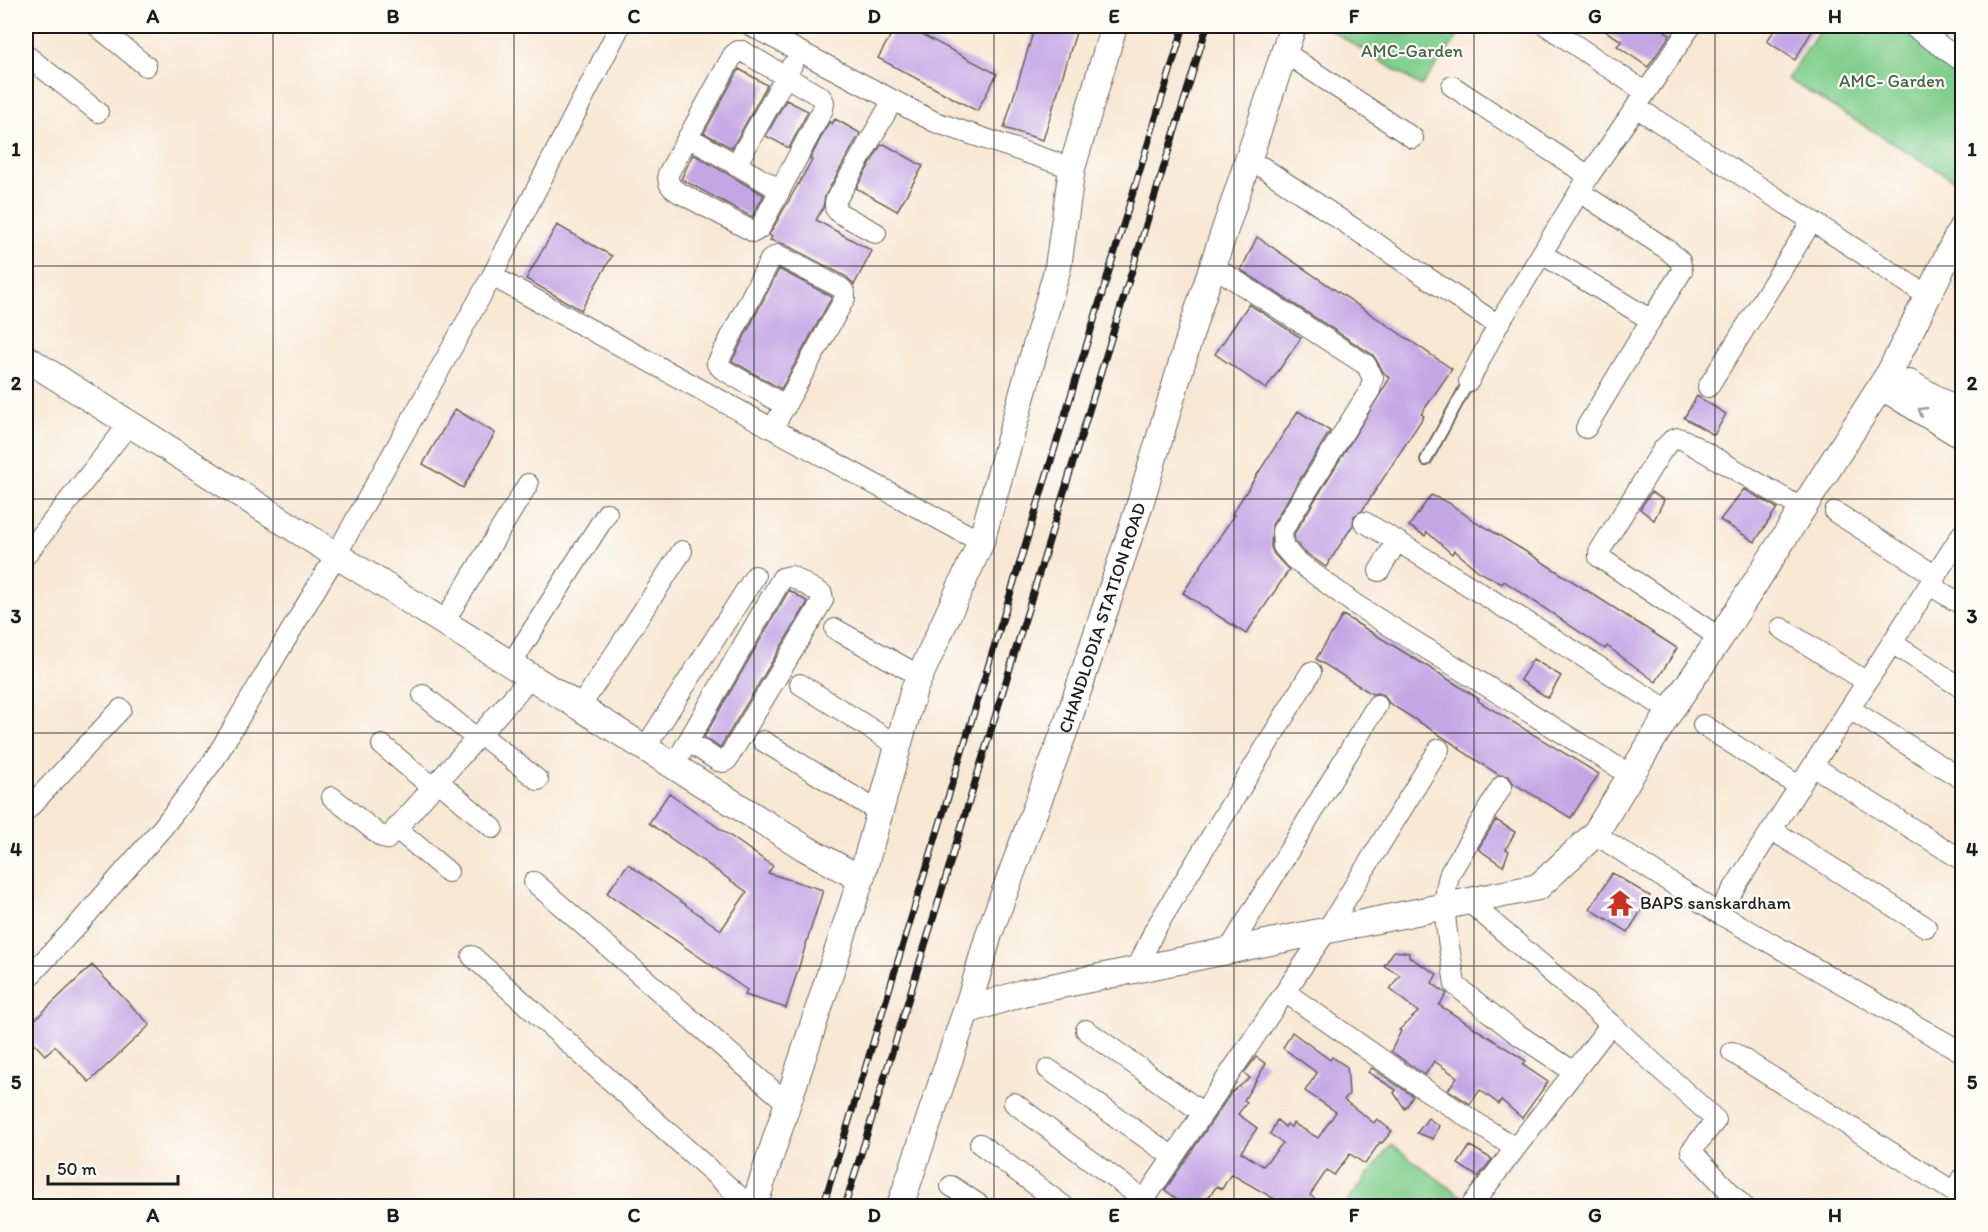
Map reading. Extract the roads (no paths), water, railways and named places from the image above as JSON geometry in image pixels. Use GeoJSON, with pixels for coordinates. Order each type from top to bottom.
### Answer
{"type":"FeatureCollection","features":[{"type":"Feature","properties":{"kind":"street"},"geometry":{"type":"LineString","coordinates":[[97,26],[146,66]]}},
{"type":"Feature","properties":{"kind":"street"},"geometry":{"type":"LineString","coordinates":[[26,980],[163,827],[214,760],[336,555],[492,276],[620,26]]}},
{"type":"Feature","properties":{"kind":"street"},"geometry":{"type":"LineString","coordinates":[[751,26],[935,122],[1072,168]]}},
{"type":"Feature","properties":{"kind":"street"},"geometry":{"type":"LineString","coordinates":[[472,956],[752,1206],[861,879],[914,689],[981,542],[1058,267],[1072,168],[1114,26]]}},
{"type":"Feature","properties":{"kind":"street","name":"CHANDLODIA STATION ROAD"},"geometry":{"type":"LineString","coordinates":[[900,1206],[966,1011],[989,934],[1067,724],[1133,526],[1213,266],[1293,26]]}},
{"type":"Feature","properties":{"kind":"street"},"geometry":{"type":"LineString","coordinates":[[1547,26],[1640,100],[1812,221],[1928,296]]}},
{"type":"Feature","properties":{"kind":"street"},"geometry":{"type":"LineString","coordinates":[[1469,381],[1498,325],[1585,184],[1690,26]]}},
{"type":"Feature","properties":{"kind":"street"},"geometry":{"type":"LineString","coordinates":[[1912,26],[1962,61]]}},
{"type":"Feature","properties":{"kind":"street"},"geometry":{"type":"LineString","coordinates":[[742,51],[785,75],[820,97],[824,102],[823,109],[760,228],[754,232],[678,192],[670,186],[668,174],[733,54],[742,51]]}},
{"type":"Feature","properties":{"kind":"street"},"geometry":{"type":"LineString","coordinates":[[736,165],[800,51]]}},
{"type":"Feature","properties":{"kind":"street"},"geometry":{"type":"LineString","coordinates":[[1284,52],[1413,138]]}},
{"type":"Feature","properties":{"kind":"street"},"geometry":{"type":"LineString","coordinates":[[26,55],[98,112]]}},
{"type":"Feature","properties":{"kind":"street"},"geometry":{"type":"LineString","coordinates":[[1452,86],[1585,184],[1680,261],[1682,271],[1586,428]]}},
{"type":"Feature","properties":{"kind":"street"},"geometry":{"type":"LineString","coordinates":[[876,233],[839,213],[835,208],[835,202],[893,100]]}},
{"type":"Feature","properties":{"kind":"street"},"geometry":{"type":"LineString","coordinates":[[688,138],[780,190]]}},
{"type":"Feature","properties":{"kind":"street"},"geometry":{"type":"LineString","coordinates":[[1262,168],[1498,325]]}},
{"type":"Feature","properties":{"kind":"street"},"geometry":{"type":"LineString","coordinates":[[1708,387],[1812,221]]}},
{"type":"Feature","properties":{"kind":"street"},"geometry":{"type":"LineString","coordinates":[[966,1011],[1022,993],[1538,887],[1595,834],[1670,711],[1720,638],[1886,379],[1962,227]]}},
{"type":"Feature","properties":{"kind":"street"},"geometry":{"type":"LineString","coordinates":[[1542,254],[1651,320]]}},
{"type":"Feature","properties":{"kind":"street"},"geometry":{"type":"LineString","coordinates":[[773,429],[786,406],[845,298],[845,293],[841,288],[778,255],[770,260],[717,364],[786,406]]}},
{"type":"Feature","properties":{"kind":"street"},"geometry":{"type":"LineString","coordinates":[[1213,266],[1366,365],[1373,378],[1370,390],[1282,531],[1283,546],[1294,559],[1356,605],[1632,776]]}},
{"type":"Feature","properties":{"kind":"street"},"geometry":{"type":"LineString","coordinates":[[492,276],[981,542]]}},
{"type":"Feature","properties":{"kind":"street"},"geometry":{"type":"LineString","coordinates":[[26,358],[805,848],[861,879]]}},
{"type":"Feature","properties":{"kind":"street"},"geometry":{"type":"LineString","coordinates":[[1886,379],[1962,414]]}},
{"type":"Feature","properties":{"kind":"street"},"geometry":{"type":"LineString","coordinates":[[1886,379],[1962,436]]}},
{"type":"Feature","properties":{"kind":"street"},"geometry":{"type":"LineString","coordinates":[[26,555],[129,424]]}},
{"type":"Feature","properties":{"kind":"street"},"geometry":{"type":"LineString","coordinates":[[1720,638],[1599,557],[1599,552],[1663,449],[1672,440],[1678,438],[1684,440],[1803,509]]}},
{"type":"Feature","properties":{"kind":"street"},"geometry":{"type":"LineString","coordinates":[[444,622],[528,484]]}},
{"type":"Feature","properties":{"kind":"street"},"geometry":{"type":"LineString","coordinates":[[1835,512],[1933,580],[1962,605]]}},
{"type":"Feature","properties":{"kind":"street"},"geometry":{"type":"LineString","coordinates":[[332,797],[387,839],[478,736],[520,670],[607,513]]}},
{"type":"Feature","properties":{"kind":"street"},"geometry":{"type":"LineString","coordinates":[[1364,522],[1670,711]]}},
{"type":"Feature","properties":{"kind":"street"},"geometry":{"type":"LineString","coordinates":[[1718,914],[1962,534]]}},
{"type":"Feature","properties":{"kind":"street"},"geometry":{"type":"LineString","coordinates":[[1379,571],[1397,541]]}},
{"type":"Feature","properties":{"kind":"street"},"geometry":{"type":"LineString","coordinates":[[580,707],[682,551]]}},
{"type":"Feature","properties":{"kind":"street"},"geometry":{"type":"LineString","coordinates":[[645,748],[755,576]]}},
{"type":"Feature","properties":{"kind":"street"},"geometry":{"type":"LineString","coordinates":[[674,766],[688,741],[782,578],[792,576],[822,594],[823,600],[727,760],[718,761],[688,741]]}},
{"type":"Feature","properties":{"kind":"street"},"geometry":{"type":"LineString","coordinates":[[1781,628],[1867,682]]}},
{"type":"Feature","properties":{"kind":"street"},"geometry":{"type":"LineString","coordinates":[[835,629],[920,676]]}},
{"type":"Feature","properties":{"kind":"street"},"geometry":{"type":"LineString","coordinates":[[1892,643],[1962,688]]}},
{"type":"Feature","properties":{"kind":"street"},"geometry":{"type":"LineString","coordinates":[[1137,969],[1154,931],[1311,672]]}},
{"type":"Feature","properties":{"kind":"street"},"geometry":{"type":"LineString","coordinates":[[800,684],[898,746]]}},
{"type":"Feature","properties":{"kind":"street"},"geometry":{"type":"LineString","coordinates":[[423,695],[538,780]]}},
{"type":"Feature","properties":{"kind":"street"},"geometry":{"type":"LineString","coordinates":[[1229,950],[1377,705]]}},
{"type":"Feature","properties":{"kind":"street"},"geometry":{"type":"LineString","coordinates":[[1850,709],[1962,779]]}},
{"type":"Feature","properties":{"kind":"street"},"geometry":{"type":"LineString","coordinates":[[26,812],[121,710]]}},
{"type":"Feature","properties":{"kind":"street"},"geometry":{"type":"LineString","coordinates":[[1703,725],[1800,786]]}},
{"type":"Feature","properties":{"kind":"street"},"geometry":{"type":"LineString","coordinates":[[763,741],[879,812]]}},
{"type":"Feature","properties":{"kind":"street"},"geometry":{"type":"LineString","coordinates":[[382,745],[494,828]]}},
{"type":"Feature","properties":{"kind":"street"},"geometry":{"type":"LineString","coordinates":[[1014,1103],[1142,1203],[1327,930],[1439,748]]}},
{"type":"Feature","properties":{"kind":"street"},"geometry":{"type":"LineString","coordinates":[[1813,766],[1962,860]]}},
{"type":"Feature","properties":{"kind":"street"},"geometry":{"type":"LineString","coordinates":[[1502,786],[1450,873],[1446,885],[1456,904],[1611,1024],[1716,1120],[1691,1151],[1743,1206]]}},
{"type":"Feature","properties":{"kind":"street"},"geometry":{"type":"LineString","coordinates":[[396,828],[448,872]]}},
{"type":"Feature","properties":{"kind":"street"},"geometry":{"type":"LineString","coordinates":[[1772,830],[1926,927]]}},
{"type":"Feature","properties":{"kind":"street"},"geometry":{"type":"LineString","coordinates":[[1595,834],[1718,914],[1962,1052]]}},
{"type":"Feature","properties":{"kind":"street"},"geometry":{"type":"LineString","coordinates":[[534,882],[787,1104]]}},
{"type":"Feature","properties":{"kind":"street"},"geometry":{"type":"LineString","coordinates":[[1456,904],[1455,985],[1513,1031],[1574,1072]]}},
{"type":"Feature","properties":{"kind":"street"},"geometry":{"type":"LineString","coordinates":[[1285,992],[1415,1083],[1515,1148]]}},
{"type":"Feature","properties":{"kind":"street"},"geometry":{"type":"LineString","coordinates":[[1471,1206],[1611,1024]]}},
{"type":"Feature","properties":{"kind":"street"},"geometry":{"type":"LineString","coordinates":[[1086,1030],[1203,1113]]}},
{"type":"Feature","properties":{"kind":"street"},"geometry":{"type":"LineString","coordinates":[[1732,1052],[1954,1192],[1962,1178]]}},
{"type":"Feature","properties":{"kind":"street"},"geometry":{"type":"LineString","coordinates":[[1048,1069],[1173,1157]]}},
{"type":"Feature","properties":{"kind":"street"},"geometry":{"type":"LineString","coordinates":[[980,1144],[1064,1206]]}},
{"type":"Feature","properties":{"kind":"street"},"geometry":{"type":"LineString","coordinates":[[951,1186],[981,1206]]}},
{"type":"Feature","properties":{"kind":"lane"},"geometry":{"type":"LineString","coordinates":[[1426,460],[1469,381]]}},
{"type":"Feature","properties":{"kind":"railway"},"geometry":{"type":"LineString","coordinates":[[823,1206],[1184,26]]}},
{"type":"Feature","properties":{"kind":"railway"},"geometry":{"type":"LineString","coordinates":[[845,1206],[1207,26]]}},
{"type":"Feature","properties":{"kind":"place","name":"BAPS sanskardham"},"geometry":{"type":"Point","coordinates":[1620,903]}},
{"type":"Feature","properties":{"kind":"park label","name":"AMC-Garden"},"geometry":{"type":"Point","coordinates":[1412,51]}},
{"type":"Feature","properties":{"kind":"park label","name":"AMC- Garden"},"geometry":{"type":"Point","coordinates":[1892,81]}}]}
